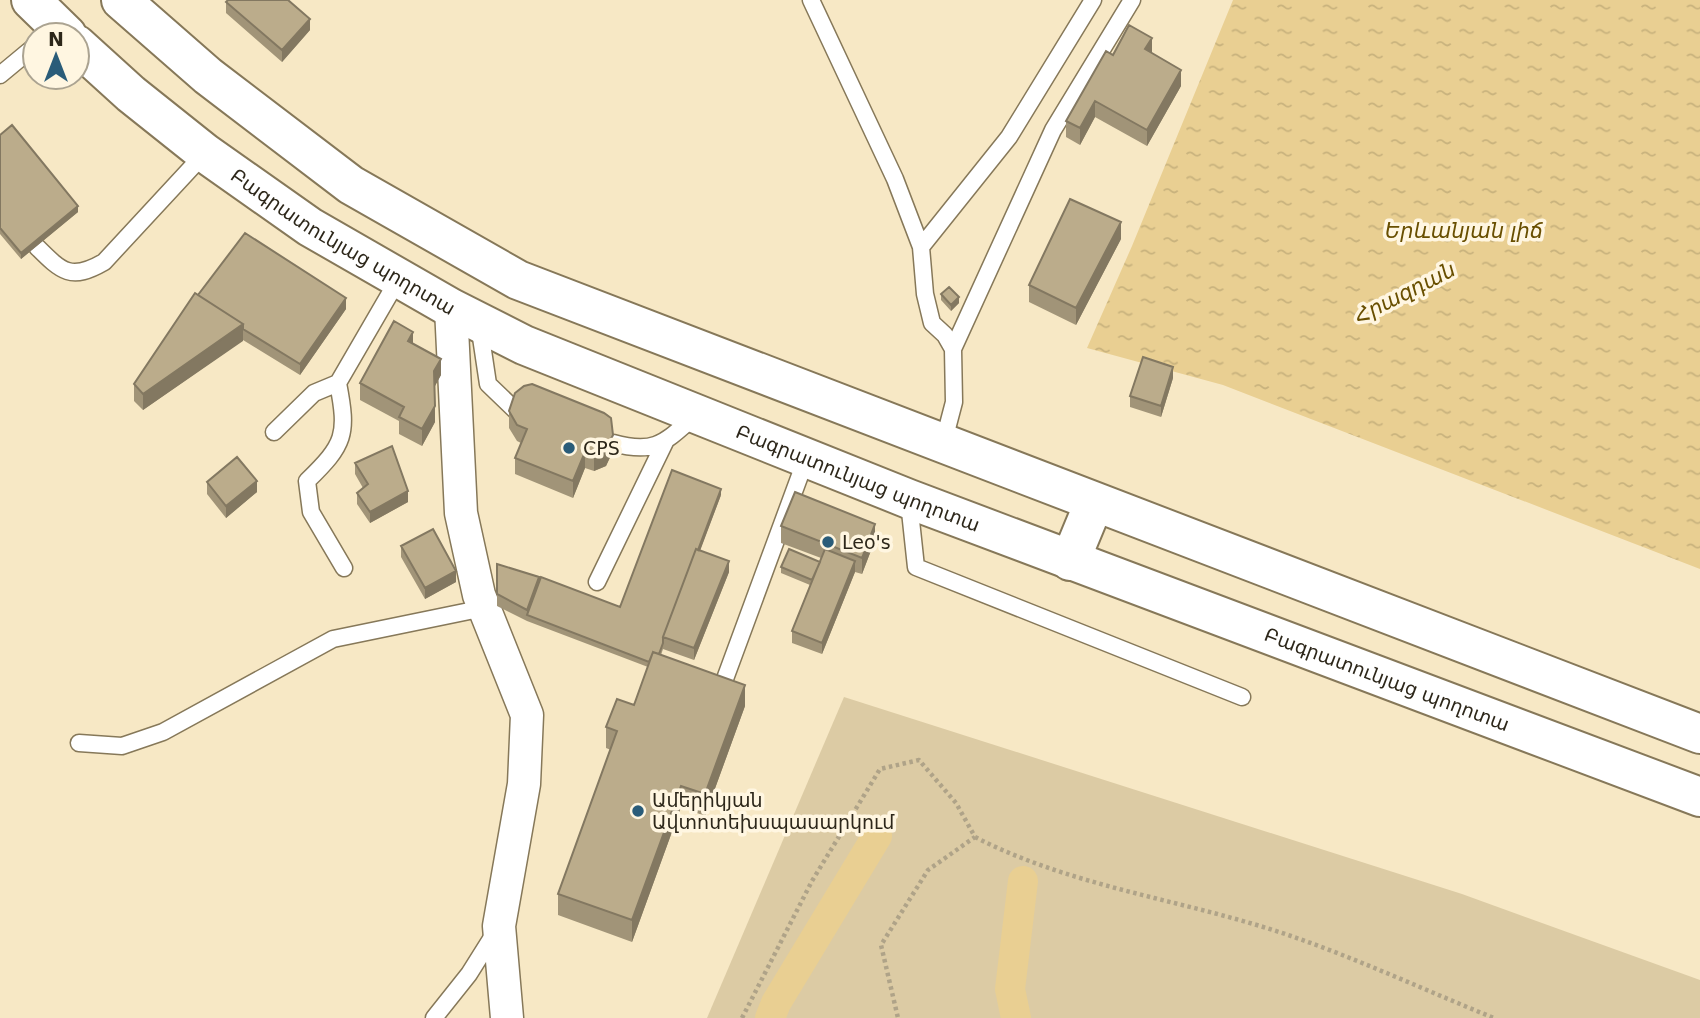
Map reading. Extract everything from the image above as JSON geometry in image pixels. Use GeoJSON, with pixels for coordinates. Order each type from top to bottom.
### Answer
{"type":"FeatureCollection","features":[{"type":"Feature","properties":{"kind":"main road","name":"Բագրատունյաց պողոտա"},"geometry":{"type":"LineString","coordinates":[[31,0],[45,21]]}},
{"type":"Feature","properties":{"kind":"main road"},"geometry":{"type":"LineString","coordinates":[[121,0],[208,76],[351,185],[517,281],[1700,734]]}},
{"type":"Feature","properties":{"kind":"main road","name":"Բագրատունյաց պողոտա"},"geometry":{"type":"LineString","coordinates":[[91,64],[205,153],[310,227],[465,315],[524,345],[806,459],[1070,561],[1700,797]]}},
{"type":"Feature","properties":{"kind":"main road"},"geometry":{"type":"LineString","coordinates":[[1070,561],[1094,503]]}},
{"type":"Feature","properties":{"kind":"street"},"geometry":{"type":"LineString","coordinates":[[465,315],[461,513],[479,595],[527,715],[524,784],[499,926],[507,1018]]}},
{"type":"Feature","properties":{"kind":"lane"},"geometry":{"type":"LineString","coordinates":[[811,0],[895,179],[921,247],[925,294],[932,323],[945,335],[953,349]]}},
{"type":"Feature","properties":{"kind":"lane"},"geometry":{"type":"LineString","coordinates":[[921,247],[1009,137],[1093,0]]}},
{"type":"Feature","properties":{"kind":"lane"},"geometry":{"type":"LineString","coordinates":[[943,444],[954,402],[953,349],[1053,130],[1132,0]]}},
{"type":"Feature","properties":{"kind":"lane"},"geometry":{"type":"LineString","coordinates":[[0,75],[21,61]]}},
{"type":"Feature","properties":{"kind":"lane"},"geometry":{"type":"LineString","coordinates":[[37,247],[59,267],[73,274],[89,271],[104,262],[205,153]]}},
{"type":"Feature","properties":{"kind":"lane"},"geometry":{"type":"LineString","coordinates":[[274,432],[314,393],[338,383],[399,278]]}},
{"type":"Feature","properties":{"kind":"lane"},"geometry":{"type":"LineString","coordinates":[[465,315],[488,384],[515,410]]}},
{"type":"Feature","properties":{"kind":"lane"},"geometry":{"type":"LineString","coordinates":[[338,383],[344,417],[342,434],[333,455],[307,481],[311,512],[344,568]]}},
{"type":"Feature","properties":{"kind":"lane"},"geometry":{"type":"LineString","coordinates":[[597,582],[665,442],[696,415]]}},
{"type":"Feature","properties":{"kind":"lane"},"geometry":{"type":"LineString","coordinates":[[613,443],[636,449],[665,442]]}},
{"type":"Feature","properties":{"kind":"lane"},"geometry":{"type":"LineString","coordinates":[[722,687],[806,459]]}},
{"type":"Feature","properties":{"kind":"lane"},"geometry":{"type":"LineString","coordinates":[[909,499],[916,567],[1242,697]]}},
{"type":"Feature","properties":{"kind":"lane"},"geometry":{"type":"LineString","coordinates":[[79,743],[121,746],[163,732],[333,639],[484,608]]}},
{"type":"Feature","properties":{"kind":"lane"},"geometry":{"type":"LineString","coordinates":[[434,1018],[469,974],[499,926]]}},
{"type":"Feature","properties":{"kind":"path"},"geometry":{"type":"LineString","coordinates":[[742,1018],[812,880],[880,769],[919,760],[956,803],[975,837],[994,847],[1097,883],[1292,936],[1494,1018]]}},
{"type":"Feature","properties":{"kind":"path"},"geometry":{"type":"LineString","coordinates":[[898,1018],[881,945],[928,870],[975,837]]}},
{"type":"Feature","properties":{"kind":"shaded area"},"geometry":{"type":"Polygon","coordinates":[[[844,697],[1462,894],[1700,980],[1700,1018],[707,1018],[844,697]]]}},
{"type":"Feature","properties":{"kind":"water","name":"Երևանյան լիճ"},"geometry":{"type":"Polygon","coordinates":[[[1233,0],[1700,0],[1700,569],[1223,385],[1087,348],[1233,0]]]}},
{"type":"Feature","properties":{"kind":"building"},"geometry":{"type":"Polygon","coordinates":[[[288,0],[310,19],[282,50],[226,2],[288,0]]]}},
{"type":"Feature","properties":{"kind":"building"},"geometry":{"type":"Polygon","coordinates":[[[1129,25],[1152,38],[1145,49],[1181,70],[1147,130],[1095,101],[1080,128],[1066,121],[1106,51],[1113,55],[1129,25]]]}},
{"type":"Feature","properties":{"kind":"building"},"geometry":{"type":"Polygon","coordinates":[[[12,125],[78,206],[21,253],[0,228],[0,135],[12,125]]]}},
{"type":"Feature","properties":{"kind":"building"},"geometry":{"type":"Polygon","coordinates":[[[1070,199],[1121,222],[1076,308],[1029,285],[1070,199]]]}},
{"type":"Feature","properties":{"kind":"building"},"geometry":{"type":"Polygon","coordinates":[[[245,233],[346,298],[300,364],[243,329],[243,324],[198,295],[245,233]]]}},
{"type":"Feature","properties":{"kind":"building"},"geometry":{"type":"Polygon","coordinates":[[[949,287],[959,297],[951,305],[941,294],[949,287]]]}},
{"type":"Feature","properties":{"kind":"building"},"geometry":{"type":"Polygon","coordinates":[[[195,293],[243,324],[143,394],[134,384],[195,293]]]}},
{"type":"Feature","properties":{"kind":"building"},"geometry":{"type":"Polygon","coordinates":[[[394,321],[413,332],[408,341],[441,359],[434,371],[435,406],[422,429],[399,417],[404,407],[360,383],[394,321]]]}},
{"type":"Feature","properties":{"kind":"building"},"geometry":{"type":"Polygon","coordinates":[[[1143,357],[1173,367],[1161,406],[1130,396],[1143,357]]]}},
{"type":"Feature","properties":{"kind":"building","name":"CPS"},"geometry":{"type":"Polygon","coordinates":[[[532,384],[611,418],[613,435],[606,449],[594,455],[585,452],[573,481],[515,458],[527,429],[517,425],[509,411],[515,393],[532,384]]]}},
{"type":"Feature","properties":{"kind":"building"},"geometry":{"type":"Polygon","coordinates":[[[392,446],[408,491],[370,512],[357,493],[368,484],[355,463],[392,446]]]}},
{"type":"Feature","properties":{"kind":"building"},"geometry":{"type":"Polygon","coordinates":[[[237,457],[257,481],[226,506],[207,482],[237,457]]]}},
{"type":"Feature","properties":{"kind":"building"},"geometry":{"type":"Polygon","coordinates":[[[672,470],[721,489],[698,550],[696,549],[659,654],[653,652],[649,662],[527,615],[541,577],[620,607],[672,470]]]}},
{"type":"Feature","properties":{"kind":"building"},"geometry":{"type":"Polygon","coordinates":[[[795,492],[875,524],[862,558],[781,526],[795,492]]]}},
{"type":"Feature","properties":{"kind":"building"},"geometry":{"type":"Polygon","coordinates":[[[433,529],[456,571],[425,588],[401,546],[433,529]]]}},
{"type":"Feature","properties":{"kind":"building"},"geometry":{"type":"Polygon","coordinates":[[[696,549],[729,561],[694,648],[663,637],[696,549]]]}},
{"type":"Feature","properties":{"kind":"building"},"geometry":{"type":"Polygon","coordinates":[[[789,549],[820,562],[812,580],[781,567],[789,549]]]}},
{"type":"Feature","properties":{"kind":"building"},"geometry":{"type":"Polygon","coordinates":[[[825,549],[855,561],[822,643],[792,631],[825,549]]]}},
{"type":"Feature","properties":{"kind":"building"},"geometry":{"type":"Polygon","coordinates":[[[497,564],[539,577],[527,610],[497,594],[497,564]]]}},
{"type":"Feature","properties":{"kind":"building","name":"Ամերիկյան Ավտոտեխսպասարկում"},"geometry":{"type":"Polygon","coordinates":[[[653,652],[745,685],[705,794],[681,786],[632,920],[558,894],[617,731],[606,727],[617,699],[634,705],[653,652]]]}},
{"type":"Feature","properties":{"kind":"waterway"},"geometry":{"type":"LineString","coordinates":[[770,1018],[776,1003],[877,836]]}},
{"type":"Feature","properties":{"kind":"waterway","name":"Հրազդան"},"geometry":{"type":"LineString","coordinates":[[1016,1018],[1010,989],[1023,881]]}},
{"type":"Feature","properties":{"kind":"place","name":"CPS"},"geometry":{"type":"Point","coordinates":[569,448]}},
{"type":"Feature","properties":{"kind":"place","name":"Leo's"},"geometry":{"type":"Point","coordinates":[828,542]}},
{"type":"Feature","properties":{"kind":"place","name":"Ամերիկյան Ավտոտեխսպասարկում"},"geometry":{"type":"Point","coordinates":[638,811]}}]}
